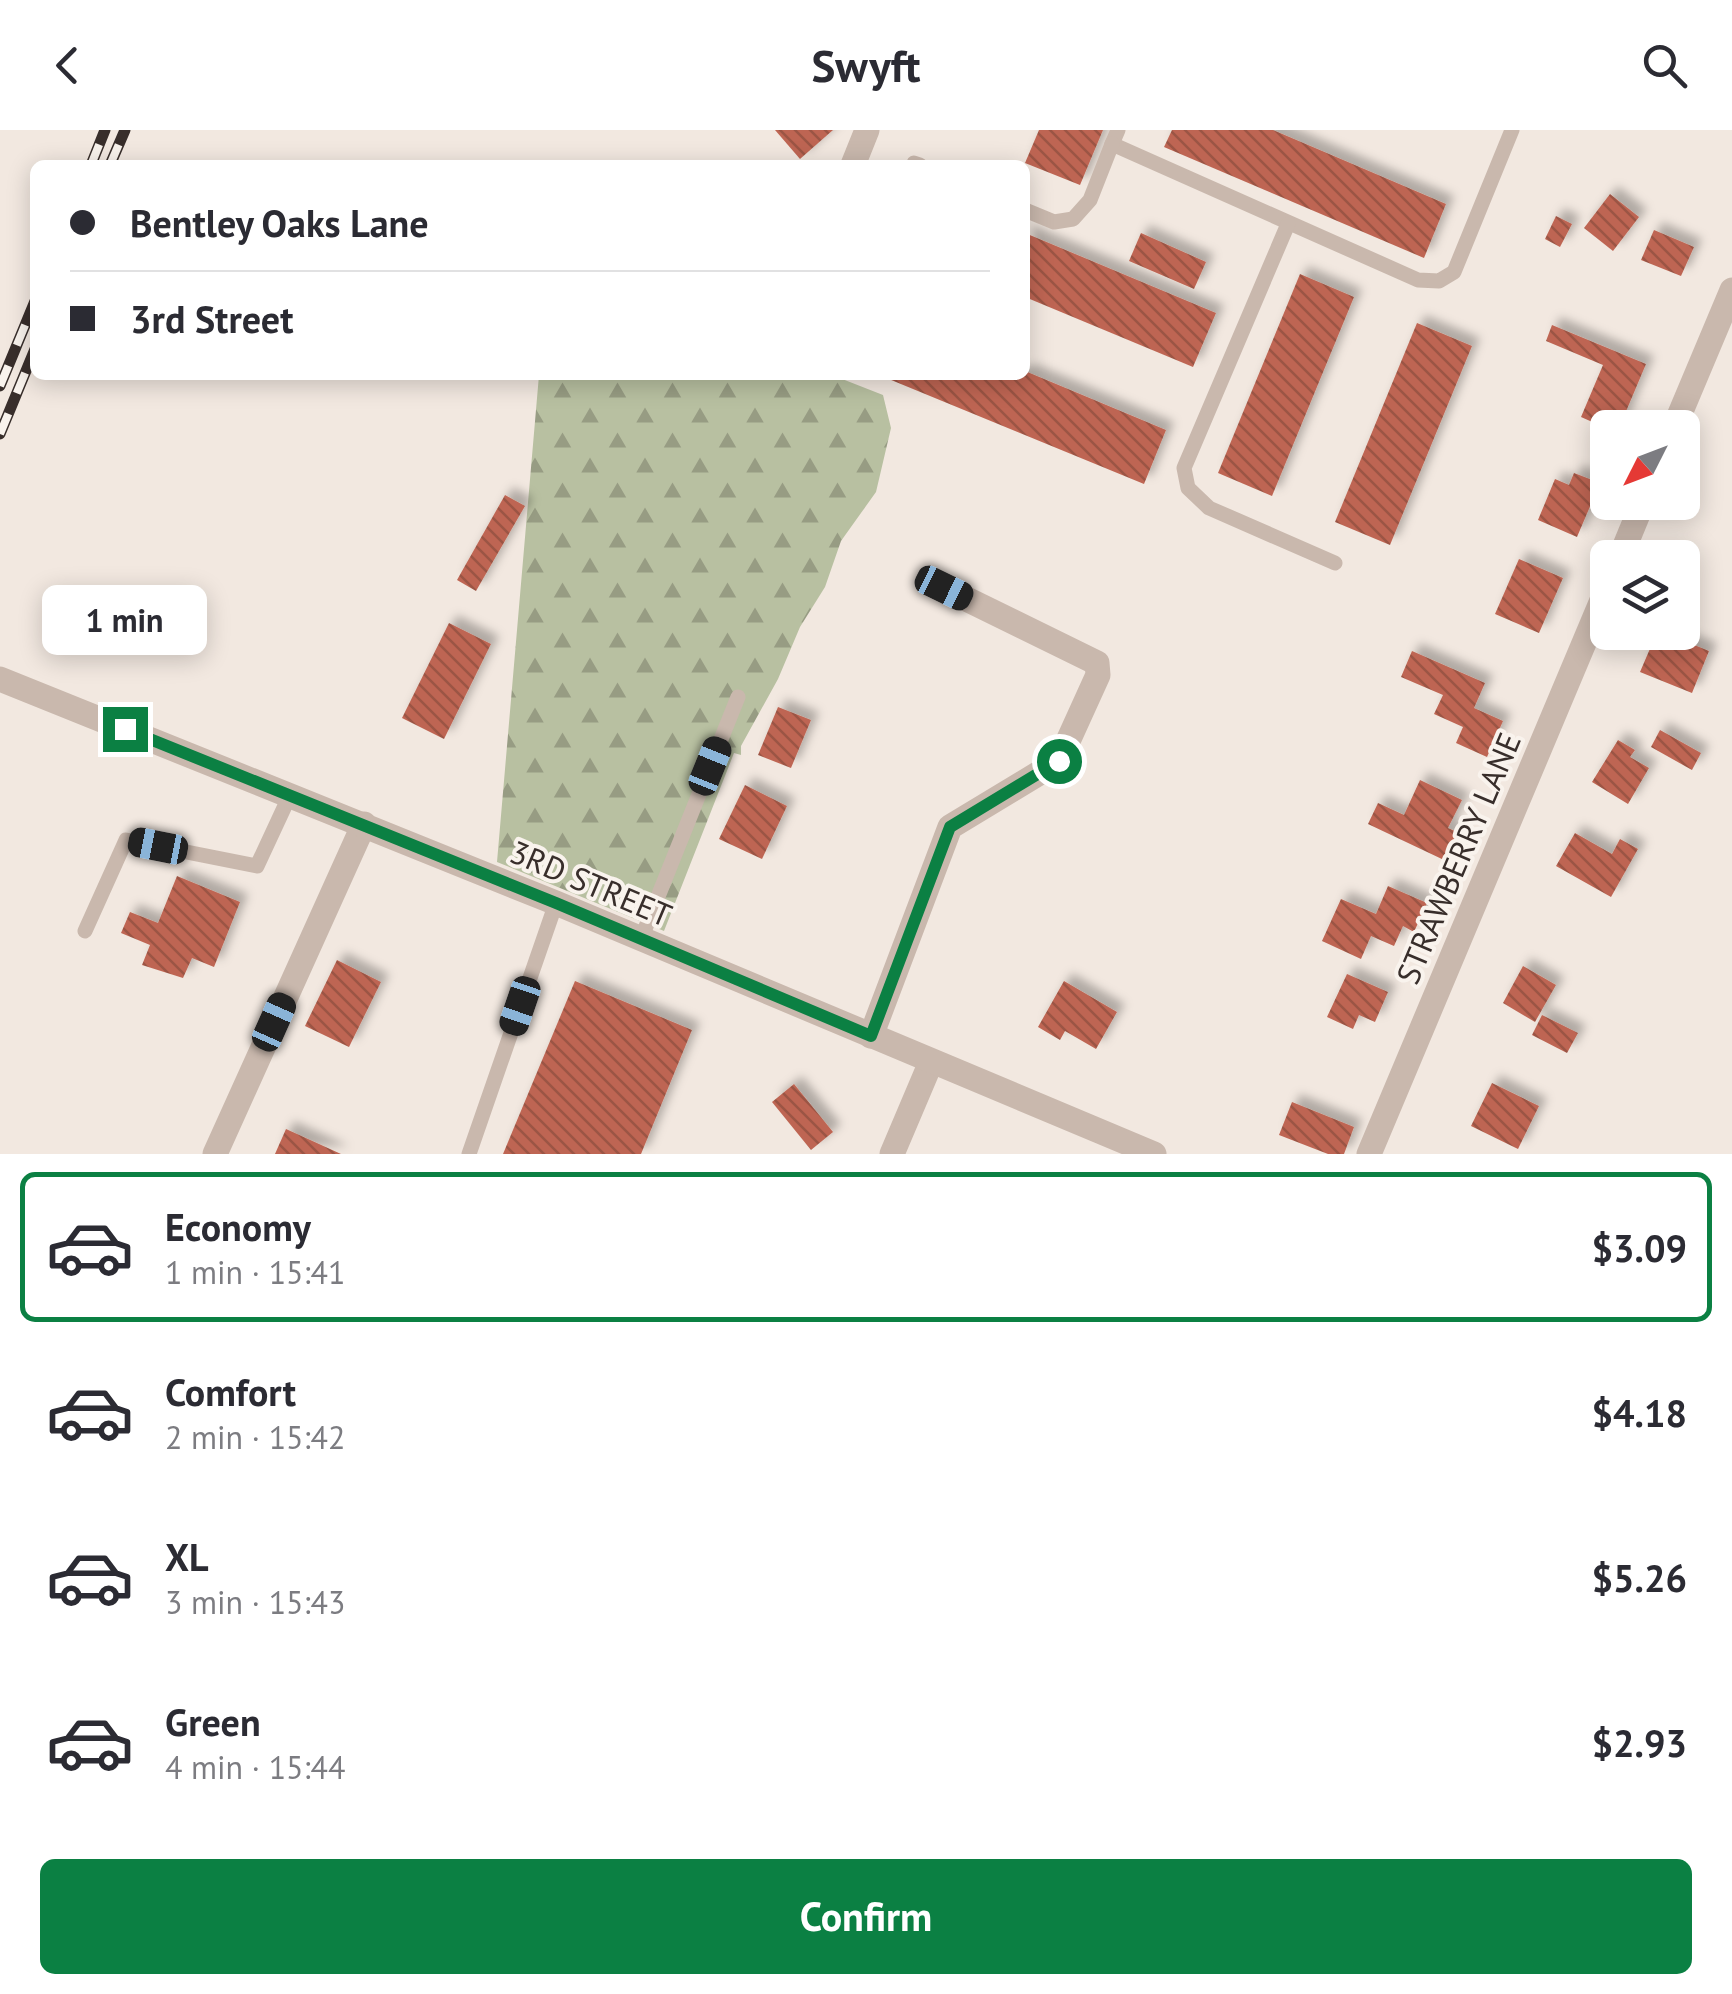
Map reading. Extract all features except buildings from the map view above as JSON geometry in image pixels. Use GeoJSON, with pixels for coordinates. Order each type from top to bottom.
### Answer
{"type":"FeatureCollection","features":[{"type":"Feature","properties":{"kind":"street"},"geometry":{"type":"LineString","coordinates":[[855,160],[867,130]]}},
{"type":"Feature","properties":{"kind":"street"},"geometry":{"type":"LineString","coordinates":[[1682,410],[1732,290]]}},
{"type":"Feature","properties":{"kind":"street"},"geometry":{"type":"LineString","coordinates":[[871,1036],[950,827],[1059,761],[1098,675],[1097,662],[944,588]]}},
{"type":"Feature","properties":{"kind":"street","name":"STRAWBERRY LANE"},"geometry":{"type":"LineString","coordinates":[[1369,1154],[1590,629]]}},
{"type":"Feature","properties":{"kind":"street","name":"3RD STREET"},"geometry":{"type":"LineString","coordinates":[[0,679],[556,903],[1154,1154]]}},
{"type":"Feature","properties":{"kind":"street"},"geometry":{"type":"LineString","coordinates":[[215,1154],[364,824]]}},
{"type":"Feature","properties":{"kind":"street"},"geometry":{"type":"LineString","coordinates":[[892,1154],[931,1062]]}},
{"type":"Feature","properties":{"kind":"lane"},"geometry":{"type":"LineString","coordinates":[[1030,212],[1054,222],[1073,219],[1090,200],[1115,137],[1288,224],[1418,280],[1439,281],[1454,272],[1512,130]]}},
{"type":"Feature","properties":{"kind":"lane"},"geometry":{"type":"LineString","coordinates":[[1288,224],[1184,468],[1188,488],[1209,508],[1335,562]]}},
{"type":"Feature","properties":{"kind":"lane"},"geometry":{"type":"LineString","coordinates":[[641,939],[738,697]]}},
{"type":"Feature","properties":{"kind":"lane"},"geometry":{"type":"LineString","coordinates":[[85,931],[126,840],[257,866],[290,794]]}},
{"type":"Feature","properties":{"kind":"lane"},"geometry":{"type":"LineString","coordinates":[[470,1154],[556,903]]}},
{"type":"Feature","properties":{"kind":"green space"},"geometry":{"type":"Polygon","coordinates":[[[539,380],[845,380],[883,395],[891,428],[876,492],[841,541],[825,587],[800,627],[778,679],[741,746],[741,755],[734,753],[664,931],[497,862],[539,380]]]}},
{"type":"Feature","properties":{"kind":"railway"},"geometry":{"type":"LineString","coordinates":[[93,160],[105,130]]}},
{"type":"Feature","properties":{"kind":"railway"},"geometry":{"type":"LineString","coordinates":[[112,160],[125,130]]}},
{"type":"Feature","properties":{"kind":"railway"},"geometry":{"type":"LineString","coordinates":[[0,386],[30,313]]}},
{"type":"Feature","properties":{"kind":"railway"},"geometry":{"type":"LineString","coordinates":[[0,434],[30,361]]}},
{"type":"Feature","properties":{"kind":"route"},"geometry":{"type":"LineString","coordinates":[[125,729],[556,903],[871,1036],[950,827],[1059,761]]}}]}
